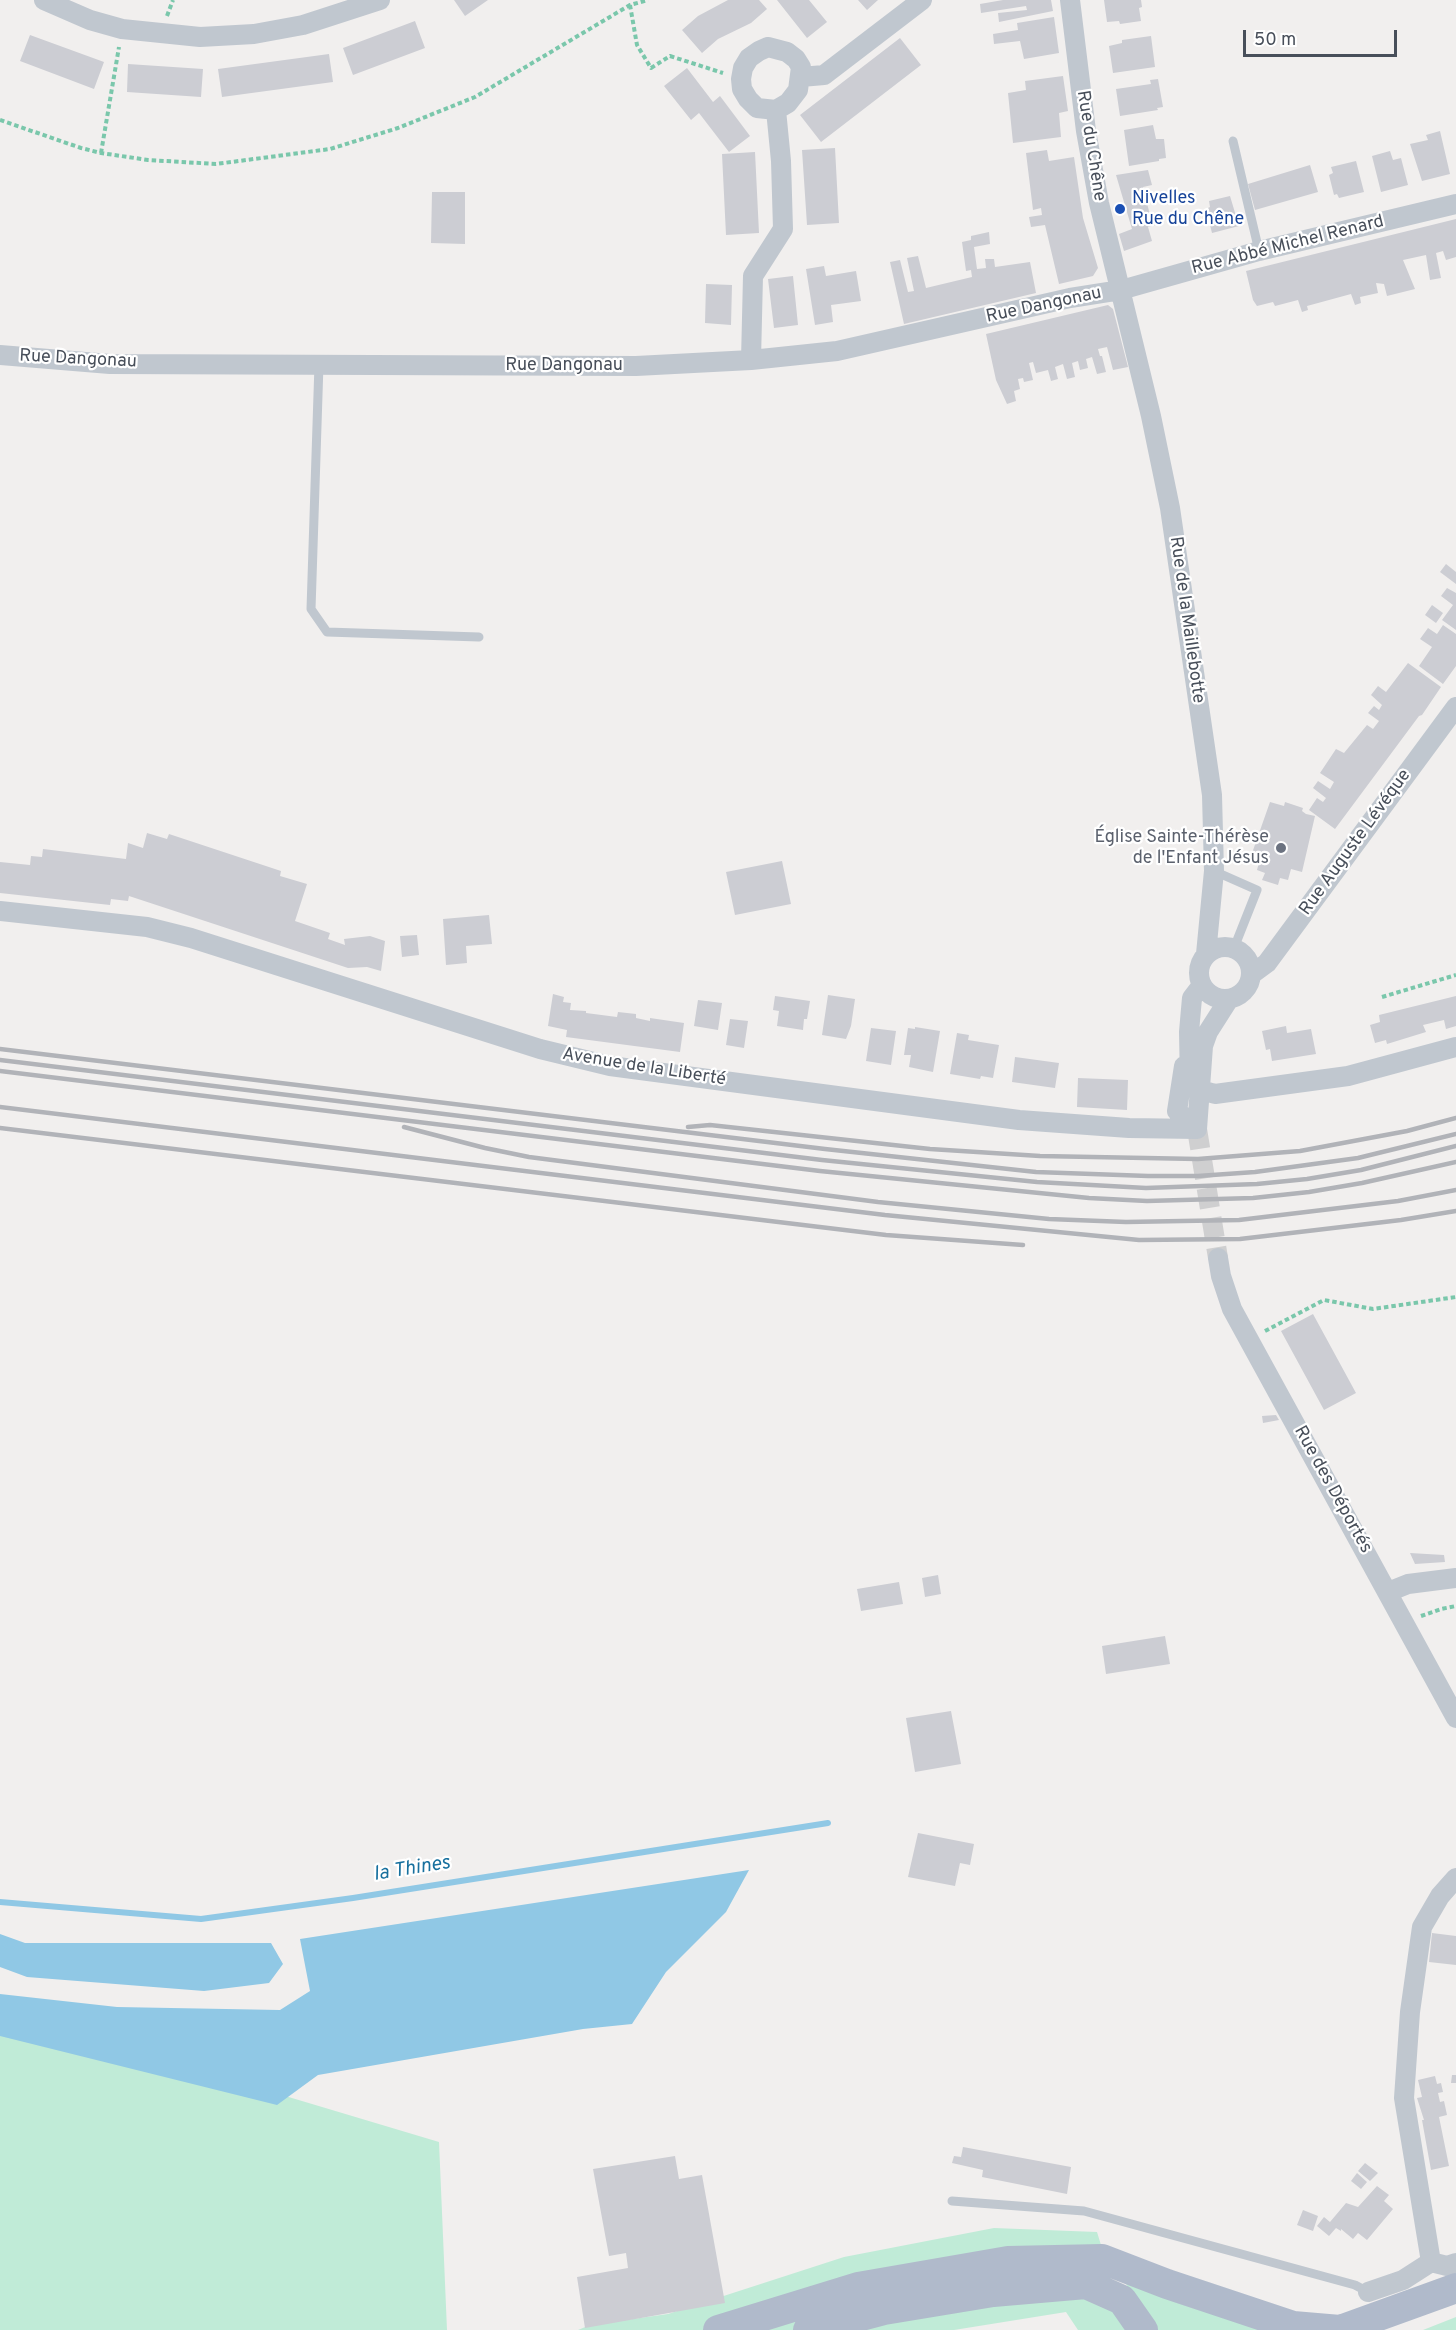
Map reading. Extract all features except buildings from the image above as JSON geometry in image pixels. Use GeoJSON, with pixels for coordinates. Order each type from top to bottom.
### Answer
{"type":"FeatureCollection","features":[{"type":"Feature","properties":{"kind":"main road"},"geometry":{"type":"LineString","coordinates":[[718,2330],[858,2287],[1008,2261],[1102,2259],[1167,2284],[1293,2326],[1340,2330],[1456,2288]]}},
{"type":"Feature","properties":{"kind":"main road"},"geometry":{"type":"LineString","coordinates":[[807,2330],[884,2310],[949,2299],[993,2292],[1086,2284],[1122,2300],[1143,2330]]}},
{"type":"Feature","properties":{"kind":"street"},"geometry":{"type":"LineString","coordinates":[[52,2],[90,20],[122,29],[200,37],[254,34],[303,25],[380,0]]}},
{"type":"Feature","properties":{"kind":"street"},"geometry":{"type":"LineString","coordinates":[[801,77],[824,75],[922,0]]}},
{"type":"Feature","properties":{"kind":"street","name":"Rue du Chêne"},"geometry":{"type":"LineString","coordinates":[[1070,0],[1086,131],[1099,203],[1121,290]]}},
{"type":"Feature","properties":{"kind":"street"},"geometry":{"type":"LineString","coordinates":[[768,47],[787,52],[796,59],[801,67],[801,77],[793,97],[776,110],[757,108],[742,89],[741,79],[750,58],[768,47]]}},
{"type":"Feature","properties":{"kind":"street"},"geometry":{"type":"LineString","coordinates":[[751,360],[753,276],[783,229],[781,160],[776,110]]}},
{"type":"Feature","properties":{"kind":"street","name":"Rue Abbé Michel Renard"},"geometry":{"type":"LineString","coordinates":[[1121,290],[1259,251],[1456,204]]}},
{"type":"Feature","properties":{"kind":"street","name":"Rue Dangonau"},"geometry":{"type":"LineString","coordinates":[[0,355],[110,364],[636,366],[751,360],[837,351],[1070,298],[1121,290]]}},
{"type":"Feature","properties":{"kind":"street","name":"Rue de la Maillebotte"},"geometry":{"type":"LineString","coordinates":[[1121,290],[1170,508],[1212,795],[1214,871],[1206,954]]}},
{"type":"Feature","properties":{"kind":"street","name":"Rue Auguste Lévéque"},"geometry":{"type":"LineString","coordinates":[[1252,974],[1267,963],[1456,707]]}},
{"type":"Feature","properties":{"kind":"street","name":"Avenue de la Liberté"},"geometry":{"type":"LineString","coordinates":[[0,911],[147,927],[191,938],[540,1049],[610,1066],[1019,1120],[1129,1128],[1197,1129]]}},
{"type":"Feature","properties":{"kind":"street"},"geometry":{"type":"LineString","coordinates":[[1215,948],[1234,948],[1246,957],[1252,974],[1245,991],[1229,999],[1219,999],[1210,995],[1202,985],[1198,971],[1206,954],[1215,948]]}},
{"type":"Feature","properties":{"kind":"street"},"geometry":{"type":"LineString","coordinates":[[1197,1129],[1177,1111],[1192,998],[1202,985]]}},
{"type":"Feature","properties":{"kind":"street"},"geometry":{"type":"LineString","coordinates":[[1197,1129],[1198,1089],[1203,1046],[1208,1032],[1229,999]]}},
{"type":"Feature","properties":{"kind":"street"},"geometry":{"type":"LineString","coordinates":[[1189,1032],[1190,1083],[1198,1089],[1215,1094],[1348,1076],[1456,1047]]}},
{"type":"Feature","properties":{"kind":"street","name":"Rue des Déportés"},"geometry":{"type":"LineString","coordinates":[[1218,1258],[1221,1276],[1232,1309],[1250,1338],[1456,1718]]}},
{"type":"Feature","properties":{"kind":"street"},"geometry":{"type":"LineString","coordinates":[[1388,1592],[1408,1584],[1456,1578]]}},
{"type":"Feature","properties":{"kind":"street"},"geometry":{"type":"LineString","coordinates":[[1431,2262],[1404,2098],[1410,2012],[1422,1927],[1448,1897],[1456,1878]]}},
{"type":"Feature","properties":{"kind":"street"},"geometry":{"type":"LineString","coordinates":[[1368,2292],[1403,2280],[1431,2262],[1447,2266],[1456,2263]]}},
{"type":"Feature","properties":{"kind":"street"},"geometry":{"type":"LineString","coordinates":[[1368,2292],[1396,2311]]}},
{"type":"Feature","properties":{"kind":"lane"},"geometry":{"type":"LineString","coordinates":[[1233,141],[1259,251]]}},
{"type":"Feature","properties":{"kind":"lane"},"geometry":{"type":"LineString","coordinates":[[319,364],[311,609],[327,632],[479,637]]}},
{"type":"Feature","properties":{"kind":"lane"},"geometry":{"type":"LineString","coordinates":[[1214,871],[1257,890],[1234,948]]}},
{"type":"Feature","properties":{"kind":"lane"},"geometry":{"type":"LineString","coordinates":[[952,2201],[1084,2211],[1355,2285],[1368,2292]]}},
{"type":"Feature","properties":{"kind":"path"},"geometry":{"type":"LineString","coordinates":[[0,120],[101,153],[148,160],[216,164],[330,149],[398,128],[475,98],[630,5],[648,0]]}},
{"type":"Feature","properties":{"kind":"path"},"geometry":{"type":"LineString","coordinates":[[630,5],[637,45],[651,68],[670,56],[741,79]]}},
{"type":"Feature","properties":{"kind":"path"},"geometry":{"type":"LineString","coordinates":[[101,153],[122,29]]}},
{"type":"Feature","properties":{"kind":"path"},"geometry":{"type":"LineString","coordinates":[[1382,997],[1456,975]]}},
{"type":"Feature","properties":{"kind":"path"},"geometry":{"type":"LineString","coordinates":[[1250,1338],[1323,1300],[1372,1309],[1456,1297]]}},
{"type":"Feature","properties":{"kind":"path"},"geometry":{"type":"LineString","coordinates":[[1404,1623],[1441,1609],[1456,1606]]}},
{"type":"Feature","properties":{"kind":"green space"},"geometry":{"type":"Polygon","coordinates":[[[0,2018],[165,2060],[439,2142],[447,2330],[0,2330],[0,2018]]]}},
{"type":"Feature","properties":{"kind":"green space"},"geometry":{"type":"Polygon","coordinates":[[[994,2228],[1097,2232],[1127,2330],[1078,2330],[1066,2312],[954,2330],[578,2330],[590,2325],[668,2314],[844,2257],[994,2228]]]}},
{"type":"Feature","properties":{"kind":"green space"},"geometry":{"type":"Polygon","coordinates":[[[1122,2277],[1269,2330],[1153,2330],[1122,2277]]]}},
{"type":"Feature","properties":{"kind":"green space"},"geometry":{"type":"Polygon","coordinates":[[[1456,2317],[1456,2330],[1423,2330],[1456,2317]]]}},
{"type":"Feature","properties":{"kind":"water"},"geometry":{"type":"Polygon","coordinates":[[[749,1870],[726,1912],[666,1972],[632,2024],[583,2029],[318,2075],[277,2105],[0,2036],[0,1994],[117,2007],[280,2010],[310,1991],[300,1939],[749,1870]]]}},
{"type":"Feature","properties":{"kind":"water"},"geometry":{"type":"Polygon","coordinates":[[[0,1934],[25,1943],[271,1943],[283,1964],[269,1983],[204,1991],[27,1977],[0,1967],[0,1934]]]}},
{"type":"Feature","properties":{"kind":"waterway","name":"la Thines"},"geometry":{"type":"LineString","coordinates":[[0,1902],[201,1919],[353,1898],[828,1823]]}},
{"type":"Feature","properties":{"kind":"tunnel"},"geometry":{"type":"LineString","coordinates":[[1197,1129],[1218,1258]]}},
{"type":"Feature","properties":{"kind":"railway"},"geometry":{"type":"LineString","coordinates":[[0,1049],[825,1149],[1036,1172],[1148,1176],[1198,1176],[1255,1172],[1358,1158],[1456,1134]]}},
{"type":"Feature","properties":{"kind":"railway"},"geometry":{"type":"LineString","coordinates":[[0,1060],[822,1160],[1037,1182],[1146,1188],[1257,1184],[1361,1170],[1456,1146]]}},
{"type":"Feature","properties":{"kind":"railway"},"geometry":{"type":"LineString","coordinates":[[0,1071],[820,1171],[1089,1198],[1147,1201],[1253,1198],[1362,1183],[1456,1162]]}},
{"type":"Feature","properties":{"kind":"railway"},"geometry":{"type":"LineString","coordinates":[[0,1107],[885,1215],[1139,1240],[1240,1239],[1401,1220],[1456,1211]]}},
{"type":"Feature","properties":{"kind":"railway"},"geometry":{"type":"LineString","coordinates":[[688,1127],[710,1125],[930,1149],[1040,1156],[1198,1159],[1300,1151],[1407,1131],[1456,1118]]}},
{"type":"Feature","properties":{"kind":"railway"},"geometry":{"type":"LineString","coordinates":[[404,1127],[529,1157],[878,1202],[1049,1219],[1126,1222],[1239,1220],[1398,1201],[1456,1190]]}},
{"type":"Feature","properties":{"kind":"railway"},"geometry":{"type":"LineString","coordinates":[[0,1128],[886,1235],[1023,1245]]}},
{"type":"Feature","properties":{"kind":"place","name":"Nivelles Rue du Chêne"},"geometry":{"type":"Point","coordinates":[1120,209]}},
{"type":"Feature","properties":{"kind":"place","name":"Église Sainte-Thérèse de l'Enfant Jésus"},"geometry":{"type":"Point","coordinates":[1281,848]}}]}
